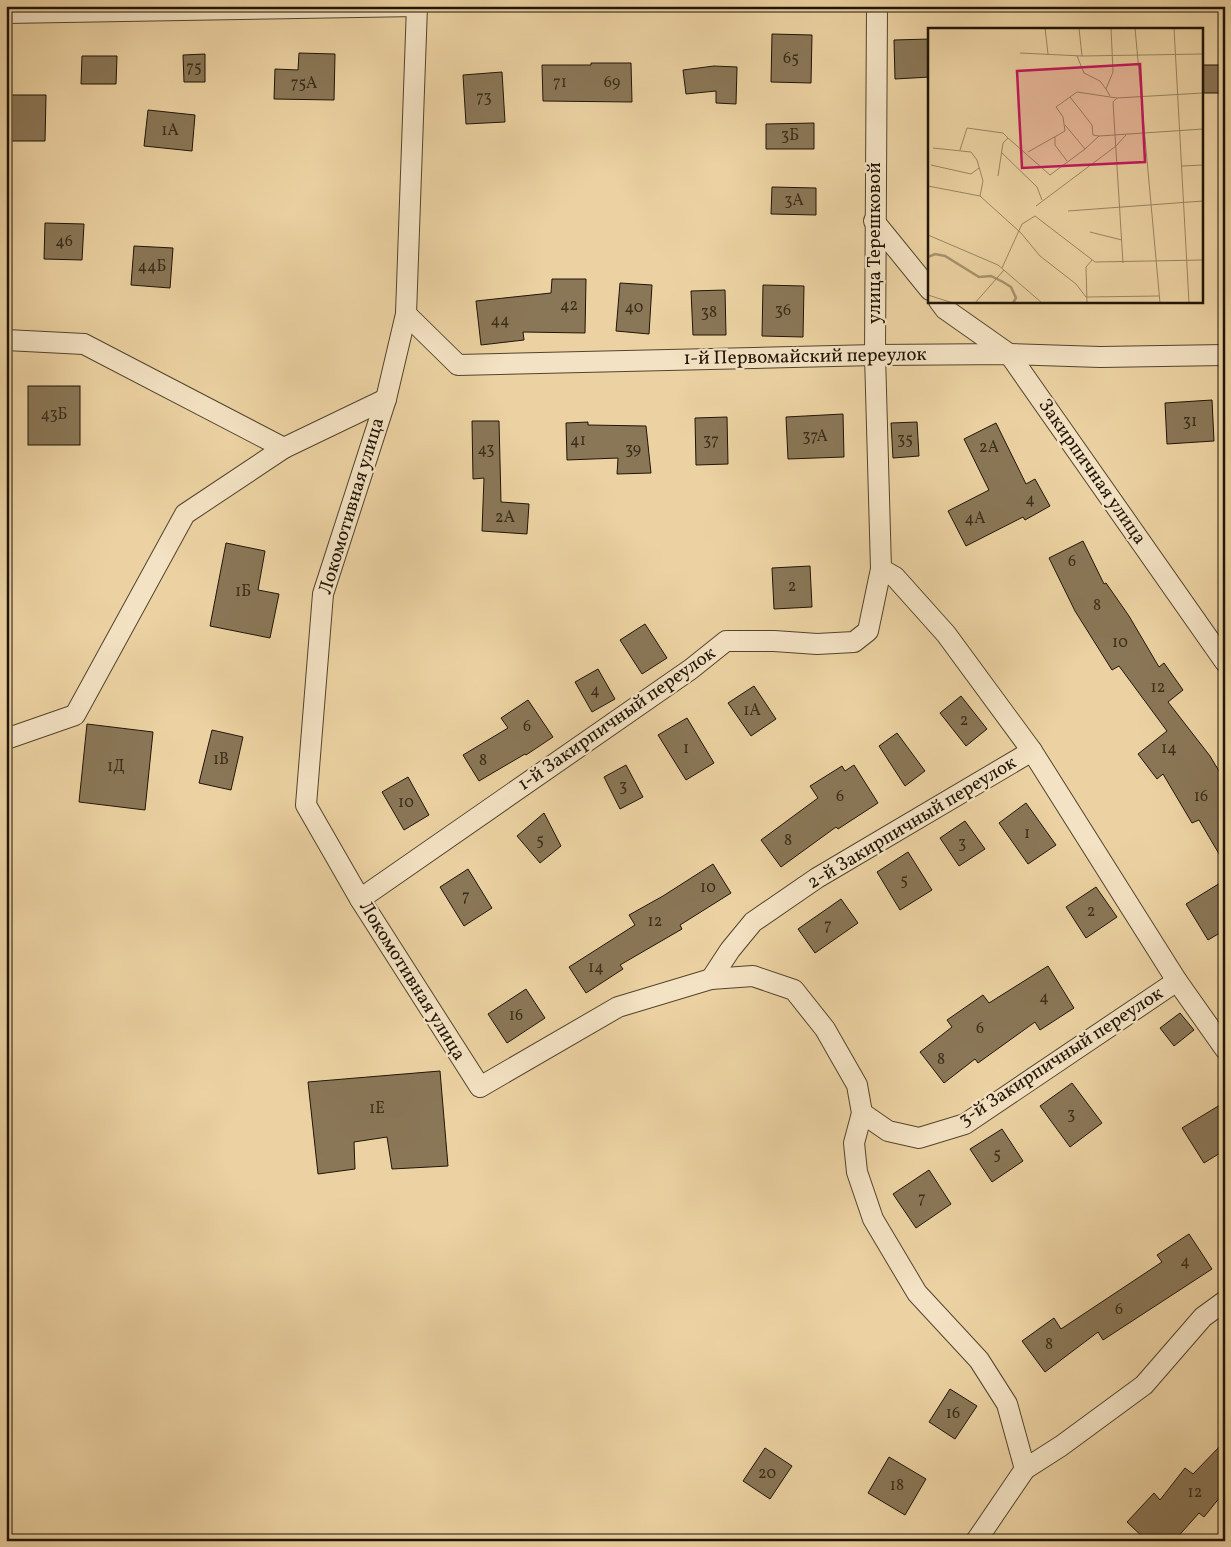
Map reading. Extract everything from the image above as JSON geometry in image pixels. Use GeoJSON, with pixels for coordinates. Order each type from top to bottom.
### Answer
{"type":"FeatureCollection","features":[{"type":"Feature","properties":{"kind":"street"},"geometry":{"type":"LineString","coordinates":[[6,13],[417,6]]}},
{"type":"Feature","properties":{"kind":"street","name":"Локомотивная улица"},"geometry":{"type":"LineString","coordinates":[[417,6],[406,314],[386,398],[323,594],[306,805],[360,899],[480,1087],[618,1007],[711,979],[753,976],[794,990],[825,1029],[857,1084],[862,1113],[854,1143],[857,1172],[873,1220],[917,1293],[979,1360],[1007,1404],[1025,1469]]}},
{"type":"Feature","properties":{"kind":"street","name":"улица Терешковой"},"geometry":{"type":"LineString","coordinates":[[877,6],[874,221],[875,355],[881,569]]}},
{"type":"Feature","properties":{"kind":"street"},"geometry":{"type":"LineString","coordinates":[[874,221],[928,288]]}},
{"type":"Feature","properties":{"kind":"street","name":"Закирпичная улица"},"geometry":{"type":"LineString","coordinates":[[940,302],[945,309],[1009,354],[1225,662]]}},
{"type":"Feature","properties":{"kind":"street","name":"1-й Первомайский переулок"},"geometry":{"type":"LineString","coordinates":[[406,314],[458,365],[875,355],[1009,354],[1100,357],[1225,355]]}},
{"type":"Feature","properties":{"kind":"street"},"geometry":{"type":"LineString","coordinates":[[6,340],[84,344],[284,448]]}},
{"type":"Feature","properties":{"kind":"street"},"geometry":{"type":"LineString","coordinates":[[6,739],[75,715],[185,514],[284,448],[386,398]]}},
{"type":"Feature","properties":{"kind":"street","name":"2-й Закирпичный переулок"},"geometry":{"type":"LineString","coordinates":[[711,979],[730,950],[753,922],[817,878],[1032,751],[946,634],[895,577],[881,569]]}},
{"type":"Feature","properties":{"kind":"street","name":"1-й Закирпичный переулок"},"geometry":{"type":"LineString","coordinates":[[360,899],[691,669],[726,641],[774,641],[817,644],[854,642],[868,631],[881,569]]}},
{"type":"Feature","properties":{"kind":"street"},"geometry":{"type":"LineString","coordinates":[[1032,751],[1177,981],[1225,1049]]}},
{"type":"Feature","properties":{"kind":"street","name":"3-й Закирпичный переулок"},"geometry":{"type":"LineString","coordinates":[[862,1113],[888,1131],[919,1138],[965,1124],[1177,981]]}},
{"type":"Feature","properties":{"kind":"street"},"geometry":{"type":"LineString","coordinates":[[976,1541],[1025,1469],[1061,1446],[1144,1385],[1203,1317],[1225,1301]]}},
{"type":"Feature","properties":{"kind":"building"},"geometry":{"type":"Polygon","coordinates":[[[772,34],[812,35],[811,83],[771,82],[772,34]]]}},
{"type":"Feature","properties":{"kind":"building"},"geometry":{"type":"Polygon","coordinates":[[[928,39],[928,77],[895,79],[894,40],[928,39]]]}},
{"type":"Feature","properties":{"kind":"building"},"geometry":{"type":"Polygon","coordinates":[[[299,53],[335,54],[334,100],[274,99],[275,69],[298,70],[299,53]]]}},
{"type":"Feature","properties":{"kind":"building"},"geometry":{"type":"Polygon","coordinates":[[[205,54],[205,82],[184,82],[183,55],[205,54]]]}},
{"type":"Feature","properties":{"kind":"building"},"geometry":{"type":"Polygon","coordinates":[[[82,56],[117,56],[116,84],[81,84],[82,56]]]}},
{"type":"Feature","properties":{"kind":"building"},"geometry":{"type":"Polygon","coordinates":[[[591,63],[631,63],[632,102],[543,101],[542,65],[591,65],[591,63]]]}},
{"type":"Feature","properties":{"kind":"building"},"geometry":{"type":"Polygon","coordinates":[[[1204,65],[1221,65],[1221,93],[1204,93],[1204,65]]]}},
{"type":"Feature","properties":{"kind":"building"},"geometry":{"type":"Polygon","coordinates":[[[714,66],[737,67],[736,104],[716,103],[716,91],[686,94],[683,70],[714,66]]]}},
{"type":"Feature","properties":{"kind":"building"},"geometry":{"type":"Polygon","coordinates":[[[502,72],[505,122],[466,124],[463,75],[502,72]]]}},
{"type":"Feature","properties":{"kind":"building"},"geometry":{"type":"Polygon","coordinates":[[[6,95],[46,95],[45,141],[6,141],[6,95]]]}},
{"type":"Feature","properties":{"kind":"building"},"geometry":{"type":"Polygon","coordinates":[[[148,110],[195,115],[192,151],[144,146],[148,110]]]}},
{"type":"Feature","properties":{"kind":"building"},"geometry":{"type":"Polygon","coordinates":[[[814,123],[814,149],[766,149],[766,124],[814,123]]]}},
{"type":"Feature","properties":{"kind":"building"},"geometry":{"type":"Polygon","coordinates":[[[772,187],[816,188],[816,215],[771,214],[772,187]]]}},
{"type":"Feature","properties":{"kind":"building"},"geometry":{"type":"Polygon","coordinates":[[[45,223],[84,224],[82,260],[44,259],[45,223]]]}},
{"type":"Feature","properties":{"kind":"building"},"geometry":{"type":"Polygon","coordinates":[[[134,246],[173,248],[170,288],[131,285],[134,246]]]}},
{"type":"Feature","properties":{"kind":"building"},"geometry":{"type":"Polygon","coordinates":[[[552,279],[586,279],[585,333],[523,332],[524,340],[481,345],[476,301],[551,293],[552,279]]]}},
{"type":"Feature","properties":{"kind":"building"},"geometry":{"type":"Polygon","coordinates":[[[620,283],[652,285],[649,334],[616,331],[620,283]]]}},
{"type":"Feature","properties":{"kind":"building"},"geometry":{"type":"Polygon","coordinates":[[[763,285],[804,286],[803,337],[762,336],[763,285]]]}},
{"type":"Feature","properties":{"kind":"building"},"geometry":{"type":"Polygon","coordinates":[[[725,290],[726,335],[693,335],[691,291],[725,290]]]}},
{"type":"Feature","properties":{"kind":"building"},"geometry":{"type":"Polygon","coordinates":[[[28,386],[80,386],[80,445],[28,445],[28,386]]]}},
{"type":"Feature","properties":{"kind":"building"},"geometry":{"type":"Polygon","coordinates":[[[1212,400],[1214,441],[1167,444],[1165,403],[1212,400]]]}},
{"type":"Feature","properties":{"kind":"building"},"geometry":{"type":"Polygon","coordinates":[[[843,414],[844,457],[788,459],[786,417],[843,414]]]}},
{"type":"Feature","properties":{"kind":"building"},"geometry":{"type":"Polygon","coordinates":[[[727,417],[728,464],[696,465],[695,418],[727,417]]]}},
{"type":"Feature","properties":{"kind":"building"},"geometry":{"type":"Polygon","coordinates":[[[472,421],[499,421],[501,502],[529,504],[527,534],[482,531],[484,478],[473,479],[472,421]]]}},
{"type":"Feature","properties":{"kind":"building"},"geometry":{"type":"Polygon","coordinates":[[[588,422],[588,425],[646,426],[651,473],[617,474],[618,458],[567,460],[566,423],[588,422]]]}},
{"type":"Feature","properties":{"kind":"building"},"geometry":{"type":"Polygon","coordinates":[[[917,422],[919,456],[893,458],[891,423],[917,422]]]}},
{"type":"Feature","properties":{"kind":"building"},"geometry":{"type":"Polygon","coordinates":[[[996,423],[1026,484],[1035,479],[1050,506],[1025,520],[1023,517],[966,546],[948,511],[989,490],[964,439],[996,423]]]}},
{"type":"Feature","properties":{"kind":"building"},"geometry":{"type":"Polygon","coordinates":[[[1083,541],[1104,584],[1106,583],[1129,616],[1159,667],[1164,663],[1183,690],[1168,702],[1210,756],[1225,781],[1225,864],[1199,820],[1192,823],[1163,774],[1157,779],[1138,754],[1167,731],[1119,666],[1112,670],[1075,611],[1049,558],[1083,541]]]}},
{"type":"Feature","properties":{"kind":"building"},"geometry":{"type":"Polygon","coordinates":[[[226,543],[265,551],[258,590],[279,594],[270,638],[210,626],[226,543]]]}},
{"type":"Feature","properties":{"kind":"building"},"geometry":{"type":"Polygon","coordinates":[[[810,566],[812,607],[774,609],[772,568],[810,566]]]}},
{"type":"Feature","properties":{"kind":"building"},"geometry":{"type":"Polygon","coordinates":[[[645,624],[667,658],[642,674],[620,640],[645,624]]]}},
{"type":"Feature","properties":{"kind":"building"},"geometry":{"type":"Polygon","coordinates":[[[598,669],[615,699],[592,712],[575,682],[598,669]]]}},
{"type":"Feature","properties":{"kind":"building"},"geometry":{"type":"Polygon","coordinates":[[[754,686],[776,719],[751,736],[728,703],[754,686]]]}},
{"type":"Feature","properties":{"kind":"building"},"geometry":{"type":"Polygon","coordinates":[[[961,696],[987,729],[966,746],[940,713],[961,696]]]}},
{"type":"Feature","properties":{"kind":"building"},"geometry":{"type":"Polygon","coordinates":[[[528,700],[553,737],[526,755],[479,781],[463,755],[508,728],[501,718],[528,700]]]}},
{"type":"Feature","properties":{"kind":"building"},"geometry":{"type":"Polygon","coordinates":[[[687,718],[714,763],[686,780],[658,735],[687,718]]]}},
{"type":"Feature","properties":{"kind":"building"},"geometry":{"type":"Polygon","coordinates":[[[87,724],[153,732],[145,810],[79,802],[87,724]]]}},
{"type":"Feature","properties":{"kind":"building"},"geometry":{"type":"Polygon","coordinates":[[[212,730],[243,737],[231,790],[199,783],[212,730]]]}},
{"type":"Feature","properties":{"kind":"building"},"geometry":{"type":"Polygon","coordinates":[[[897,733],[925,771],[905,786],[879,746],[897,733]]]}},
{"type":"Feature","properties":{"kind":"building"},"geometry":{"type":"Polygon","coordinates":[[[626,765],[643,797],[620,809],[604,777],[626,765]]]}},
{"type":"Feature","properties":{"kind":"building"},"geometry":{"type":"Polygon","coordinates":[[[854,765],[878,803],[838,829],[836,827],[781,867],[761,840],[818,798],[810,786],[842,766],[845,771],[854,765]]]}},
{"type":"Feature","properties":{"kind":"building"},"geometry":{"type":"Polygon","coordinates":[[[408,777],[429,815],[404,830],[382,792],[408,777]]]}},
{"type":"Feature","properties":{"kind":"building"},"geometry":{"type":"Polygon","coordinates":[[[1026,803],[1056,845],[1028,864],[999,823],[1026,803]]]}},
{"type":"Feature","properties":{"kind":"building"},"geometry":{"type":"Polygon","coordinates":[[[544,813],[561,846],[540,863],[517,836],[544,813]]]}},
{"type":"Feature","properties":{"kind":"building"},"geometry":{"type":"Polygon","coordinates":[[[965,821],[985,849],[959,866],[940,838],[965,821]]]}},
{"type":"Feature","properties":{"kind":"building"},"geometry":{"type":"Polygon","coordinates":[[[908,852],[932,890],[900,910],[877,872],[908,852]]]}},
{"type":"Feature","properties":{"kind":"building"},"geometry":{"type":"Polygon","coordinates":[[[713,864],[731,893],[680,925],[682,929],[620,965],[623,969],[586,993],[569,967],[635,925],[629,915],[713,864]]]}},
{"type":"Feature","properties":{"kind":"building"},"geometry":{"type":"Polygon","coordinates":[[[468,869],[492,908],[464,926],[440,887],[468,869]]]}},
{"type":"Feature","properties":{"kind":"building"},"geometry":{"type":"Polygon","coordinates":[[[1225,880],[1225,930],[1208,940],[1186,904],[1225,880]]]}},
{"type":"Feature","properties":{"kind":"building"},"geometry":{"type":"Polygon","coordinates":[[[1096,887],[1117,917],[1086,938],[1066,907],[1096,887]]]}},
{"type":"Feature","properties":{"kind":"building"},"geometry":{"type":"Polygon","coordinates":[[[841,899],[858,923],[815,953],[798,929],[841,899]]]}},
{"type":"Feature","properties":{"kind":"building"},"geometry":{"type":"Polygon","coordinates":[[[1048,966],[1074,1008],[1040,1030],[1035,1022],[978,1063],[975,1059],[944,1083],[920,1052],[952,1027],[947,1020],[983,995],[989,1003],[1048,966]]]}},
{"type":"Feature","properties":{"kind":"building"},"geometry":{"type":"Polygon","coordinates":[[[526,989],[545,1018],[507,1043],[488,1014],[526,989]]]}},
{"type":"Feature","properties":{"kind":"building"},"geometry":{"type":"Polygon","coordinates":[[[1180,1013],[1194,1030],[1174,1046],[1160,1028],[1180,1013]]]}},
{"type":"Feature","properties":{"kind":"building"},"geometry":{"type":"Polygon","coordinates":[[[440,1071],[448,1166],[392,1169],[387,1137],[354,1142],[355,1169],[318,1174],[308,1082],[440,1071]]]}},
{"type":"Feature","properties":{"kind":"building"},"geometry":{"type":"Polygon","coordinates":[[[1072,1083],[1102,1123],[1070,1147],[1040,1106],[1072,1083]]]}},
{"type":"Feature","properties":{"kind":"building"},"geometry":{"type":"Polygon","coordinates":[[[1225,1102],[1225,1150],[1204,1163],[1182,1128],[1225,1102]]]}},
{"type":"Feature","properties":{"kind":"building"},"geometry":{"type":"Polygon","coordinates":[[[1002,1129],[1023,1161],[992,1182],[970,1149],[1002,1129]]]}},
{"type":"Feature","properties":{"kind":"building"},"geometry":{"type":"Polygon","coordinates":[[[929,1170],[951,1204],[916,1228],[893,1194],[929,1170]]]}},
{"type":"Feature","properties":{"kind":"building"},"geometry":{"type":"Polygon","coordinates":[[[1189,1234],[1212,1269],[1103,1340],[1098,1332],[1045,1372],[1022,1341],[1054,1318],[1061,1329],[1162,1262],[1157,1255],[1189,1234]]]}},
{"type":"Feature","properties":{"kind":"building"},"geometry":{"type":"Polygon","coordinates":[[[950,1389],[977,1406],[955,1439],[929,1422],[950,1389]]]}},
{"type":"Feature","properties":{"kind":"building"},"geometry":{"type":"Polygon","coordinates":[[[1225,1441],[1225,1491],[1204,1517],[1199,1513],[1174,1541],[1147,1541],[1127,1522],[1154,1493],[1160,1500],[1185,1468],[1193,1474],[1225,1441]]]}},
{"type":"Feature","properties":{"kind":"building"},"geometry":{"type":"Polygon","coordinates":[[[765,1448],[792,1466],[770,1499],[743,1481],[765,1448]]]}},
{"type":"Feature","properties":{"kind":"building"},"geometry":{"type":"Polygon","coordinates":[[[889,1457],[926,1479],[905,1515],[868,1493],[889,1457]]]}}]}
